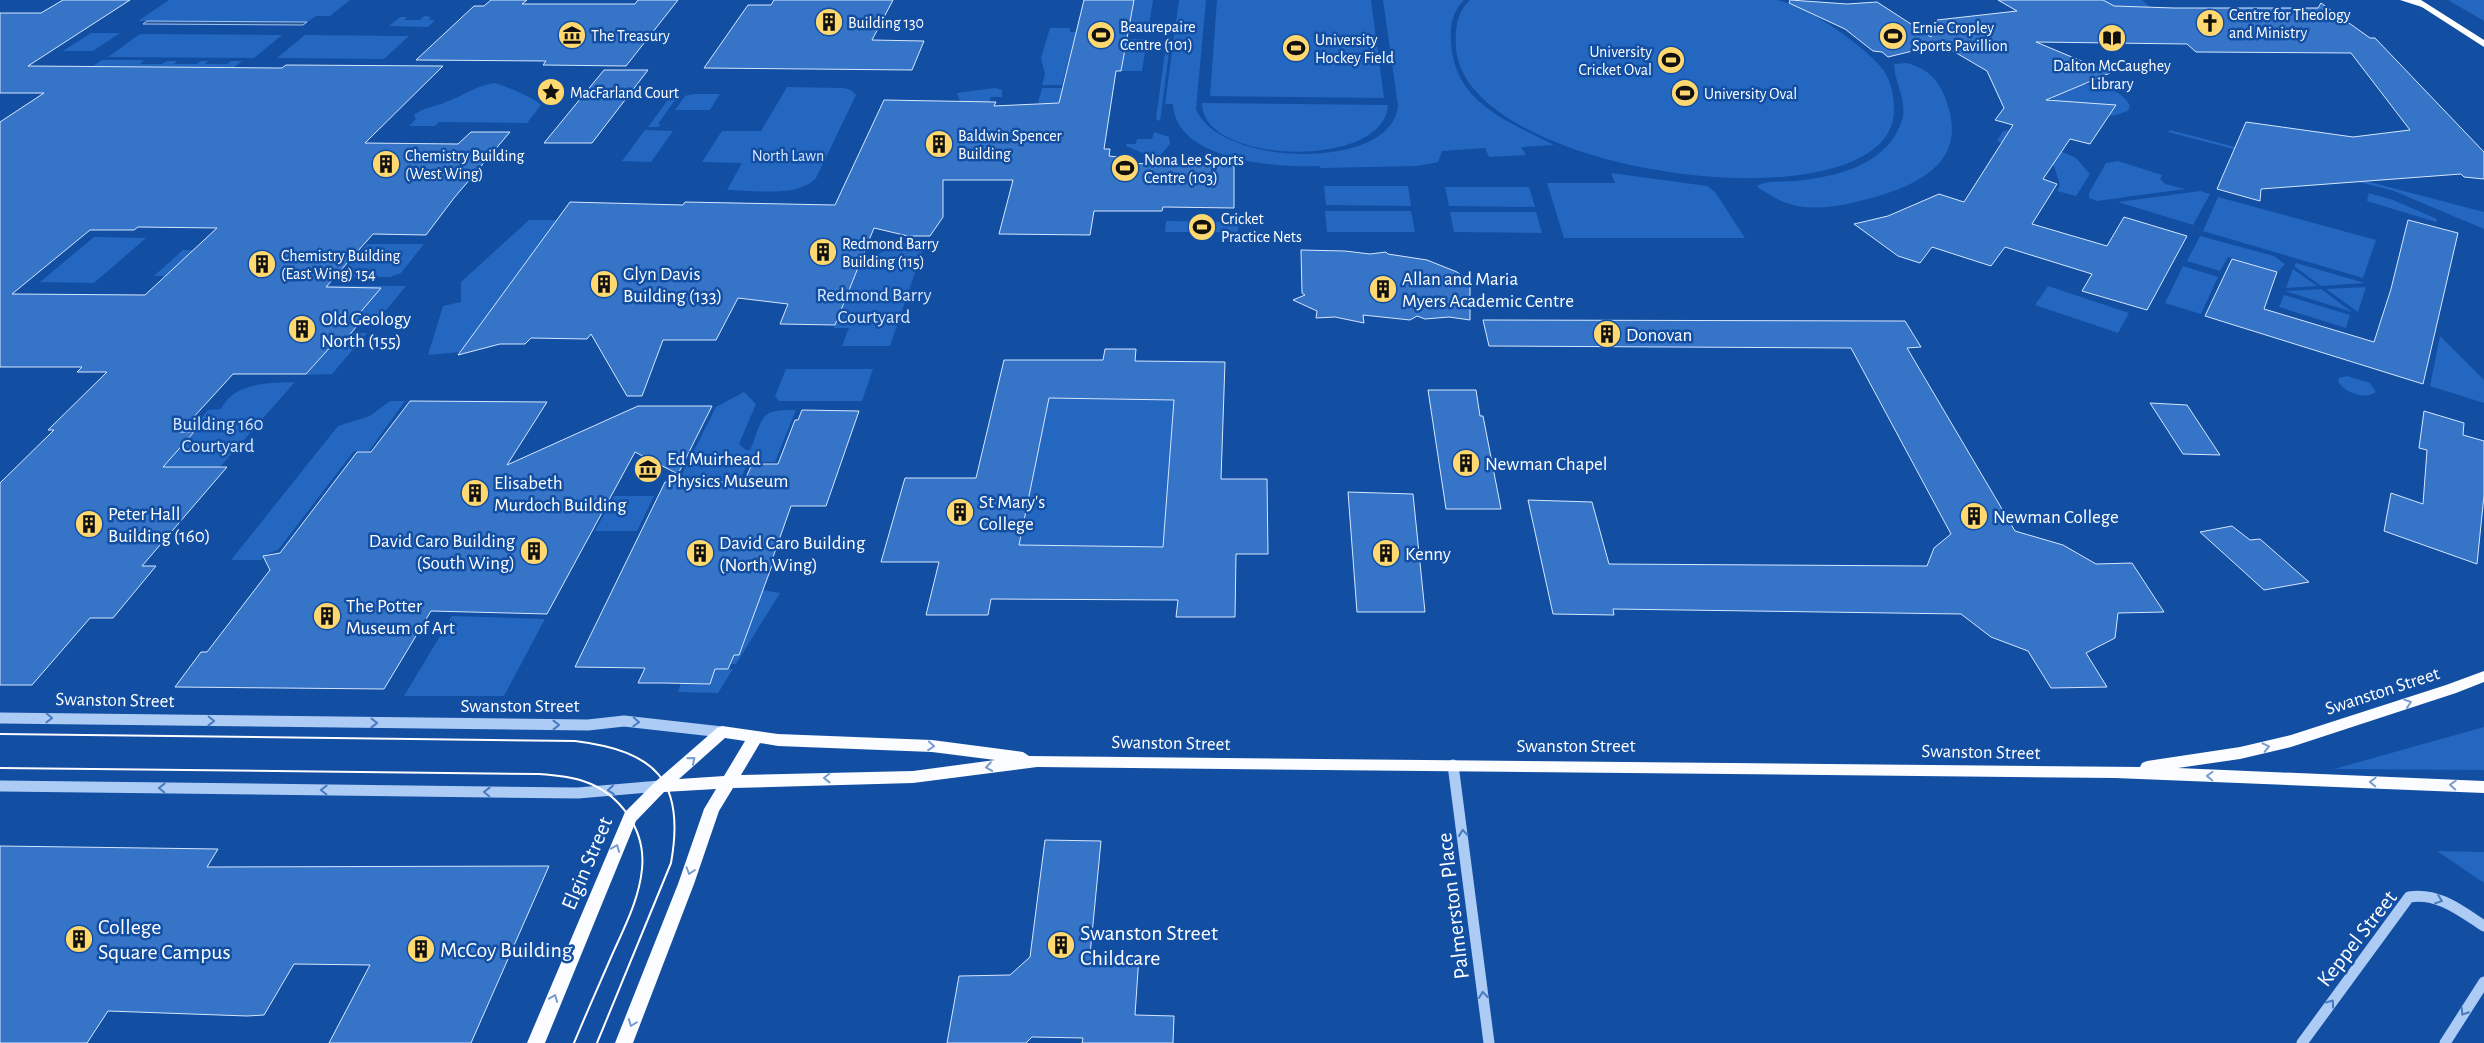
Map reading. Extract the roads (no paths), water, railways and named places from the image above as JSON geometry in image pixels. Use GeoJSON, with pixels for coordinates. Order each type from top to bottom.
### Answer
{"type":"FeatureCollection","features":[{"type":"Feature","properties":{"kind":"highway"},"geometry":{"type":"LineString","coordinates":[[2415,0],[2484,44]]}},
{"type":"Feature","properties":{"kind":"main road"},"geometry":{"type":"LineString","coordinates":[[2404,0],[2425,6]]}},
{"type":"Feature","properties":{"kind":"main road","name":"Swanston Street"},"geometry":{"type":"LineString","coordinates":[[2115,772],[2240,753],[2291,741],[2418,700],[2484,676]]}},
{"type":"Feature","properties":{"kind":"main road","name":"Swanston Street"},"geometry":{"type":"LineString","coordinates":[[722,732],[755,738],[932,746],[1038,761],[2115,772],[2484,787]]}},
{"type":"Feature","properties":{"kind":"main road","name":"Elgin Street"},"geometry":{"type":"LineString","coordinates":[[536,1043],[625,827],[640,805],[660,786],[696,758],[722,732]]}},
{"type":"Feature","properties":{"kind":"main road"},"geometry":{"type":"LineString","coordinates":[[624,1043],[686,884],[706,825],[727,782],[755,738]]}},
{"type":"Feature","properties":{"kind":"main road","name":"Swanston Street"},"geometry":{"type":"LineString","coordinates":[[660,786],[727,782],[913,777],[1038,761]]}},
{"type":"Feature","properties":{"kind":"street","name":"Swanston Street"},"geometry":{"type":"LineString","coordinates":[[0,718],[579,725],[624,721],[722,732]]}},
{"type":"Feature","properties":{"kind":"street","name":"Palmerston Place"},"geometry":{"type":"LineString","coordinates":[[1453,765],[1489,1043]]}},
{"type":"Feature","properties":{"kind":"street","name":"Swanston Street"},"geometry":{"type":"LineString","coordinates":[[0,786],[578,793],[660,786]]}},
{"type":"Feature","properties":{"kind":"street","name":"Keppel Street"},"geometry":{"type":"LineString","coordinates":[[2306,1042],[2409,897],[2428,896],[2441,900],[2484,926]]}},
{"type":"Feature","properties":{"kind":"street"},"geometry":{"type":"LineString","coordinates":[[2445,1043],[2484,982]]}},
{"type":"Feature","properties":{"kind":"tram line"},"geometry":{"type":"LineString","coordinates":[[0,734],[575,741],[603,746],[626,753],[644,762],[659,775],[668,791],[674,810],[671,863],[597,1043]]}},
{"type":"Feature","properties":{"kind":"tram line"},"geometry":{"type":"LineString","coordinates":[[0,768],[538,774],[572,778],[596,787],[608,794],[619,804],[635,827],[640,840],[642,869],[638,892],[630,914],[574,1043]]}},
{"type":"Feature","properties":{"kind":"place","name":"Building 130"},"geometry":{"type":"Point","coordinates":[829,22]}},
{"type":"Feature","properties":{"kind":"place","name":"Centre for Theology and Ministry"},"geometry":{"type":"Point","coordinates":[2210,23]}},
{"type":"Feature","properties":{"kind":"place","name":"The Treasury"},"geometry":{"type":"Point","coordinates":[572,35]}},
{"type":"Feature","properties":{"kind":"place","name":"Beaurepaire Centre (101)"},"geometry":{"type":"Point","coordinates":[1101,35]}},
{"type":"Feature","properties":{"kind":"place","name":"Ernie Cropley Sports Pavillion"},"geometry":{"type":"Point","coordinates":[1893,36]}},
{"type":"Feature","properties":{"kind":"place","name":"Dalton McCaughey Library"},"geometry":{"type":"Point","coordinates":[2112,38]}},
{"type":"Feature","properties":{"kind":"place","name":"University Hockey Field"},"geometry":{"type":"Point","coordinates":[1296,48]}},
{"type":"Feature","properties":{"kind":"place","name":"University Cricket Oval"},"geometry":{"type":"Point","coordinates":[1671,60]}},
{"type":"Feature","properties":{"kind":"place","name":"MacFarland Court"},"geometry":{"type":"Point","coordinates":[551,92]}},
{"type":"Feature","properties":{"kind":"place","name":"University Oval"},"geometry":{"type":"Point","coordinates":[1685,93]}},
{"type":"Feature","properties":{"kind":"place","name":"Baldwin Spencer Building"},"geometry":{"type":"Point","coordinates":[939,144]}},
{"type":"Feature","properties":{"kind":"place","name":"Chemistry Building (West Wing)"},"geometry":{"type":"Point","coordinates":[386,164]}},
{"type":"Feature","properties":{"kind":"place","name":"Nona Lee Sports Centre (103)"},"geometry":{"type":"Point","coordinates":[1125,168]}},
{"type":"Feature","properties":{"kind":"place","name":"Cricket Practice Nets"},"geometry":{"type":"Point","coordinates":[1202,227]}},
{"type":"Feature","properties":{"kind":"place","name":"Redmond Barry Building (115)"},"geometry":{"type":"Point","coordinates":[823,252]}},
{"type":"Feature","properties":{"kind":"place","name":"Chemistry Building (East Wing) 154"},"geometry":{"type":"Point","coordinates":[262,264]}},
{"type":"Feature","properties":{"kind":"place","name":"Glyn Davis Building (133)"},"geometry":{"type":"Point","coordinates":[604,284]}},
{"type":"Feature","properties":{"kind":"place","name":"Allan and Maria Myers Academic Centre"},"geometry":{"type":"Point","coordinates":[1383,289]}},
{"type":"Feature","properties":{"kind":"place","name":"Old Geology North (155)"},"geometry":{"type":"Point","coordinates":[302,329]}},
{"type":"Feature","properties":{"kind":"place","name":"Donovan"},"geometry":{"type":"Point","coordinates":[1607,334]}},
{"type":"Feature","properties":{"kind":"place","name":"Newman Chapel"},"geometry":{"type":"Point","coordinates":[1466,463]}},
{"type":"Feature","properties":{"kind":"place","name":"Ed Muirhead Physics Museum"},"geometry":{"type":"Point","coordinates":[648,469]}},
{"type":"Feature","properties":{"kind":"place","name":"Elisabeth Murdoch Building"},"geometry":{"type":"Point","coordinates":[475,493]}},
{"type":"Feature","properties":{"kind":"place","name":"St Mary's College"},"geometry":{"type":"Point","coordinates":[960,512]}},
{"type":"Feature","properties":{"kind":"place","name":"Newman College"},"geometry":{"type":"Point","coordinates":[1974,516]}},
{"type":"Feature","properties":{"kind":"place","name":"Peter Hall Building (160)"},"geometry":{"type":"Point","coordinates":[89,524]}},
{"type":"Feature","properties":{"kind":"place","name":"David Caro Building (South Wing)"},"geometry":{"type":"Point","coordinates":[534,551]}},
{"type":"Feature","properties":{"kind":"place","name":"David Caro Building (North Wing)"},"geometry":{"type":"Point","coordinates":[700,553]}},
{"type":"Feature","properties":{"kind":"place","name":"Kenny"},"geometry":{"type":"Point","coordinates":[1386,553]}},
{"type":"Feature","properties":{"kind":"place","name":"The Potter Museum of Art"},"geometry":{"type":"Point","coordinates":[327,616]}},
{"type":"Feature","properties":{"kind":"place","name":"College Square Campus"},"geometry":{"type":"Point","coordinates":[79,939]}},
{"type":"Feature","properties":{"kind":"place","name":"Swanston Street Childcare"},"geometry":{"type":"Point","coordinates":[1061,945]}},
{"type":"Feature","properties":{"kind":"place","name":"McCoy Building"},"geometry":{"type":"Point","coordinates":[421,949]}},
{"type":"Feature","properties":{"kind":"park label","name":"North Lawn"},"geometry":{"type":"Point","coordinates":[788,155]}},
{"type":"Feature","properties":{"kind":"park label","name":"Redmond Barry Courtyard"},"geometry":{"type":"Point","coordinates":[874,305]}},
{"type":"Feature","properties":{"kind":"park label","name":"Building 160 Courtyard"},"geometry":{"type":"Point","coordinates":[218,434]}}]}
